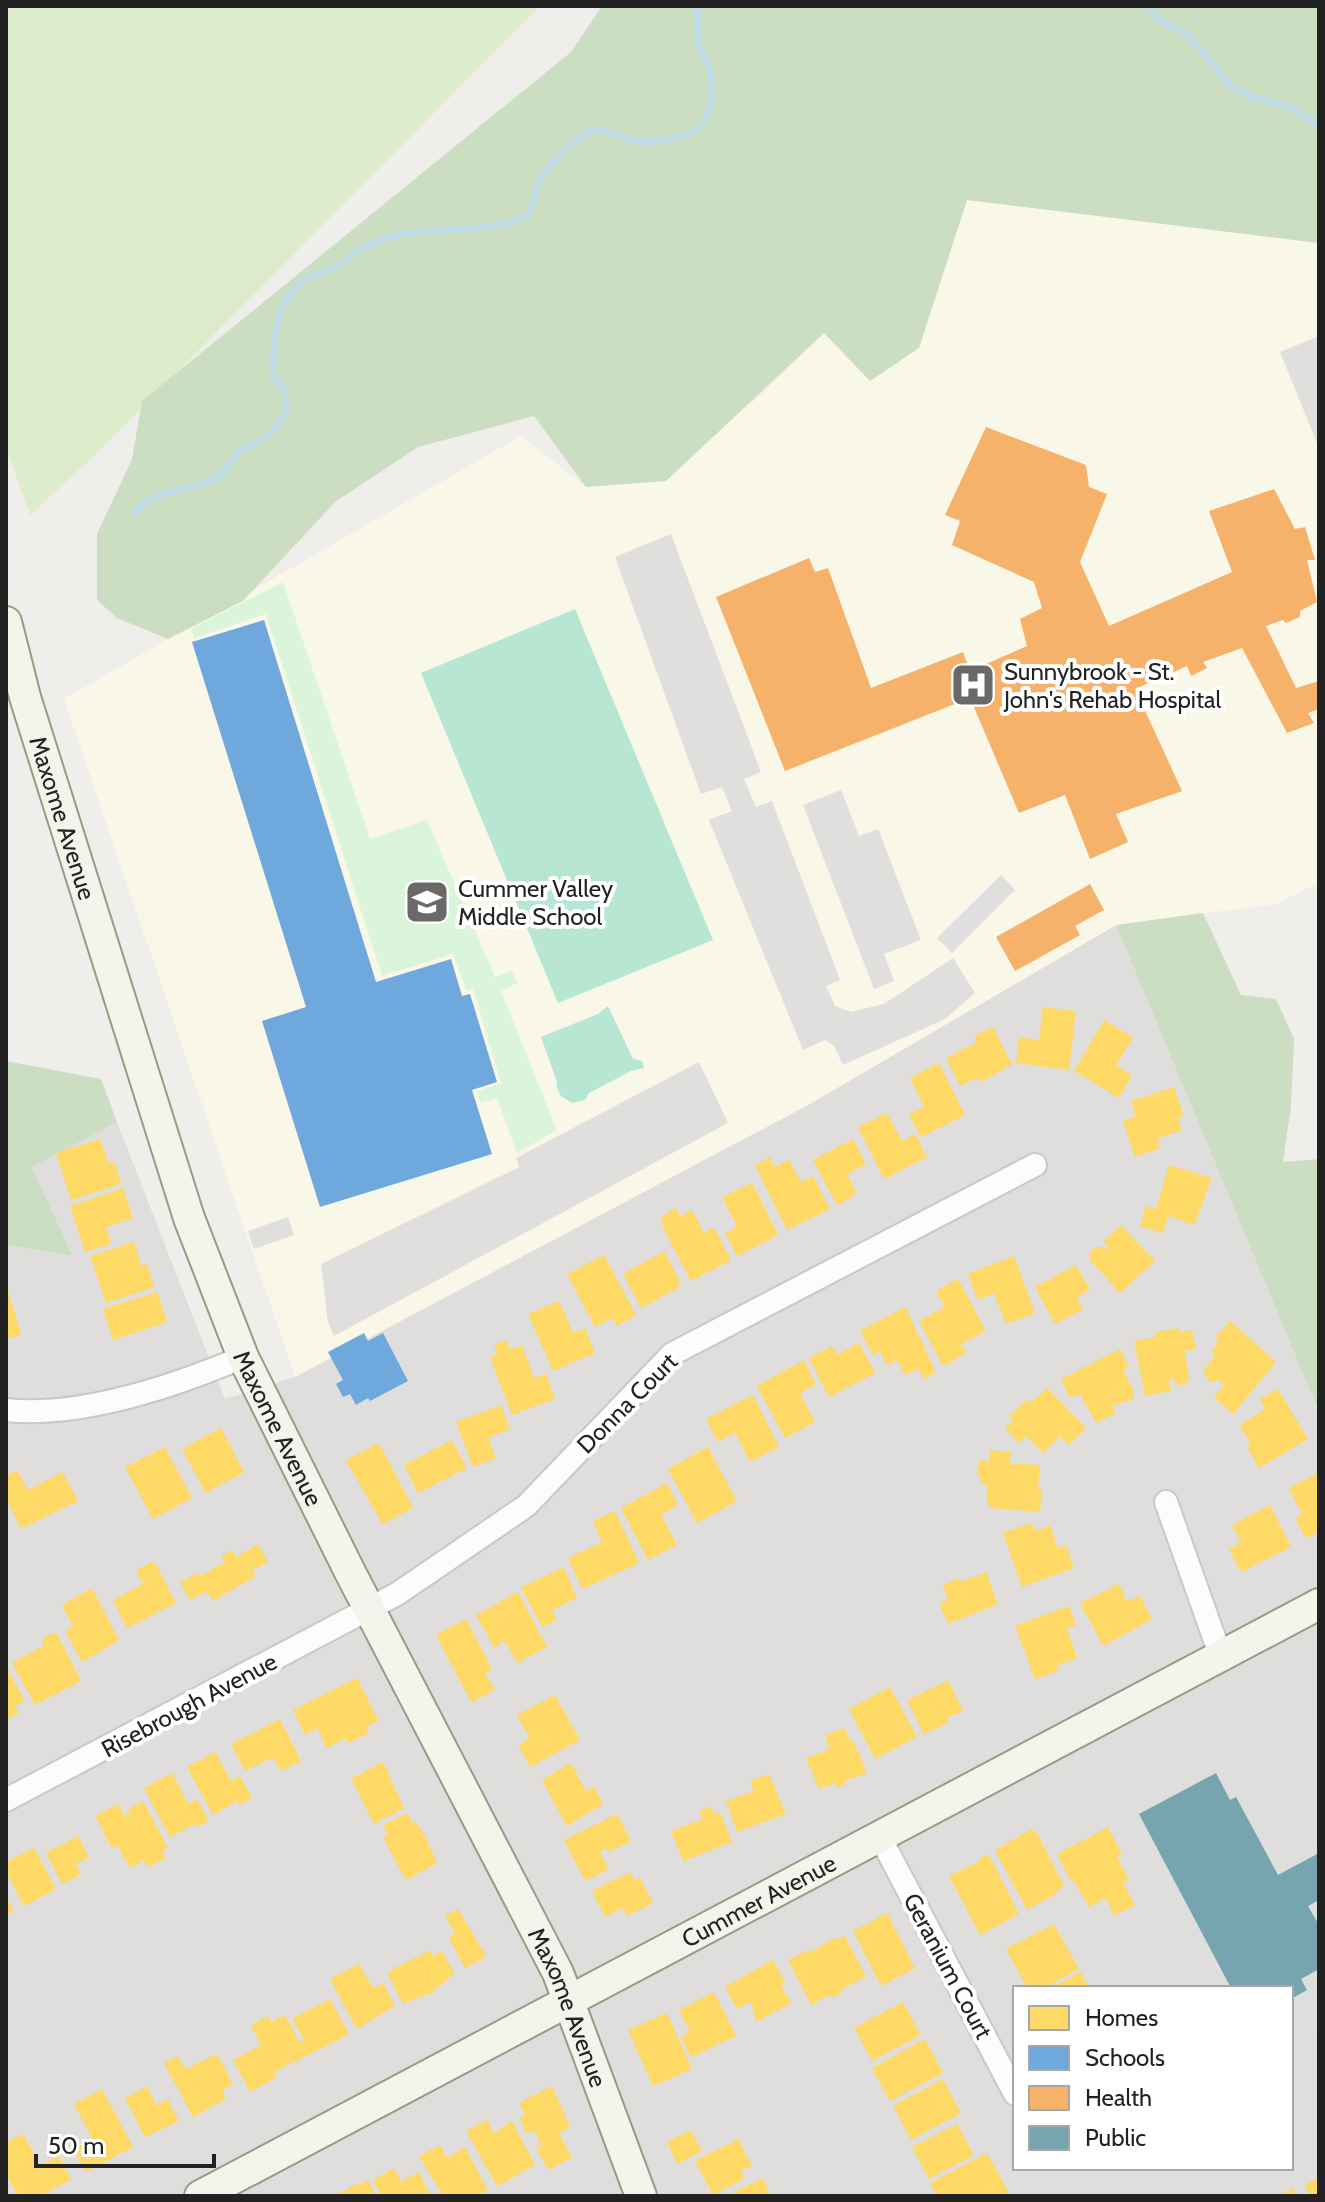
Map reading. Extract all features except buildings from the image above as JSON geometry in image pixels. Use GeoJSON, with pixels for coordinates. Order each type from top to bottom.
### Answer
{"type":"FeatureCollection","features":[{"type":"Feature","properties":{"kind":"street","name":"Maxome Avenue"},"geometry":{"type":"LineString","coordinates":[[6,622],[25,697],[189,1218],[243,1357],[558,1973],[641,2196]]}},
{"type":"Feature","properties":{"kind":"street","name":"Donna Court"},"geometry":{"type":"LineString","coordinates":[[371,1610],[526,1506],[672,1354],[1035,1165]]}},
{"type":"Feature","properties":{"kind":"street"},"geometry":{"type":"LineString","coordinates":[[6,1410],[100,1405],[243,1357]]}},
{"type":"Feature","properties":{"kind":"street"},"geometry":{"type":"LineString","coordinates":[[1166,1502],[1221,1657]]}},
{"type":"Feature","properties":{"kind":"street","name":"Cummer Avenue"},"geometry":{"type":"LineString","coordinates":[[200,2196],[1319,1604]]}},
{"type":"Feature","properties":{"kind":"street","name":"Risebrough Avenue"},"geometry":{"type":"LineString","coordinates":[[6,1800],[371,1610]]}},
{"type":"Feature","properties":{"kind":"street","name":"Geranium Court"},"geometry":{"type":"LineString","coordinates":[[880,1837],[1013,2090]]}},
{"type":"Feature","properties":{"kind":"shaded area"},"geometry":{"type":"Polygon","coordinates":[[[967,200],[1319,243],[1319,883],[1276,904],[1116,925],[808,1105],[295,1377],[64,699],[521,436],[586,487],[752,403],[824,333],[871,380],[919,348],[967,200]]]}},
{"type":"Feature","properties":{"kind":"shaded area"},"geometry":{"type":"Polygon","coordinates":[[[1319,336],[1319,448],[1280,352],[1319,336]]]}},
{"type":"Feature","properties":{"kind":"shaded area"},"geometry":{"type":"Polygon","coordinates":[[[671,534],[761,772],[744,779],[756,807],[772,801],[840,980],[826,986],[835,1006],[851,1012],[884,1004],[953,958],[975,993],[945,1019],[843,1065],[834,1046],[825,1040],[803,1050],[709,820],[732,811],[722,787],[701,794],[615,557],[671,534]]]}},
{"type":"Feature","properties":{"kind":"shaded area"},"geometry":{"type":"Polygon","coordinates":[[[841,790],[859,836],[878,829],[921,940],[884,954],[894,981],[874,989],[803,805],[841,790]]]}},
{"type":"Feature","properties":{"kind":"shaded area"},"geometry":{"type":"Polygon","coordinates":[[[1001,875],[1015,890],[952,953],[937,938],[1001,875]]]}},
{"type":"Feature","properties":{"kind":"shaded area"},"geometry":{"type":"Polygon","coordinates":[[[1116,925],[1319,1412],[1319,2196],[6,2196],[6,1245],[73,1256],[32,1166],[117,1122],[225,1399],[295,1377],[808,1105],[1116,925]]]}},
{"type":"Feature","properties":{"kind":"shaded area"},"geometry":{"type":"Polygon","coordinates":[[[699,1062],[728,1123],[334,1336],[328,1322],[321,1264],[519,1167],[516,1158],[699,1062]]]}},
{"type":"Feature","properties":{"kind":"shaded area"},"geometry":{"type":"Polygon","coordinates":[[[288,1217],[294,1235],[254,1249],[248,1231],[288,1217]]]}},
{"type":"Feature","properties":{"kind":"shaded area"},"geometry":{"type":"Polygon","coordinates":[[[1287,1666],[1319,1723],[1319,2040],[1293,2053],[1293,1986],[1208,1986],[1091,1765],[1287,1666]]]}},
{"type":"Feature","properties":{"kind":"shaded area"},"geometry":{"type":"Polygon","coordinates":[[[1271,1702],[1286,1728],[1312,1714],[1319,1727],[1319,1840],[1279,1862],[1210,1735],[1271,1702]]]}},
{"type":"Feature","properties":{"kind":"shaded area"},"geometry":{"type":"Polygon","coordinates":[[[1319,1995],[1319,2030],[1293,2045],[1293,2009],[1319,1995]]]}},
{"type":"Feature","properties":{"kind":"green space"},"geometry":{"type":"Polygon","coordinates":[[[7,6],[540,6],[93,457],[30,515],[6,447],[7,6]]]}},
{"type":"Feature","properties":{"kind":"green space"},"geometry":{"type":"Polygon","coordinates":[[[602,6],[1319,6],[1319,243],[967,200],[919,348],[870,381],[824,333],[666,481],[586,487],[534,416],[418,447],[335,502],[243,601],[168,639],[117,618],[97,600],[97,534],[132,459],[142,401],[571,52],[602,6]]]}},
{"type":"Feature","properties":{"kind":"green space"},"geometry":{"type":"Polygon","coordinates":[[[283,582],[370,839],[427,820],[495,977],[512,971],[517,983],[501,991],[557,1130],[517,1153],[497,1098],[480,1103],[477,1092],[501,1083],[473,989],[466,990],[453,954],[382,976],[266,614],[194,638],[191,629],[283,582]]]}},
{"type":"Feature","properties":{"kind":"green space"},"geometry":{"type":"Polygon","coordinates":[[[575,609],[713,940],[558,1003],[421,673],[575,609]]]}},
{"type":"Feature","properties":{"kind":"green space"},"geometry":{"type":"Polygon","coordinates":[[[1203,913],[1241,995],[1276,999],[1294,1039],[1291,1106],[1283,1162],[1319,1159],[1319,1412],[1116,925],[1203,913]]]}},
{"type":"Feature","properties":{"kind":"green space"},"geometry":{"type":"Polygon","coordinates":[[[608,1006],[633,1059],[642,1061],[644,1068],[631,1071],[589,1093],[585,1100],[572,1103],[561,1096],[556,1086],[541,1037],[598,1014],[608,1006]]]}},
{"type":"Feature","properties":{"kind":"green space"},"geometry":{"type":"Polygon","coordinates":[[[6,1061],[101,1079],[117,1122],[32,1167],[73,1256],[6,1245],[6,1061]]]}},
{"type":"Feature","properties":{"kind":"waterway"},"geometry":{"type":"LineString","coordinates":[[134,513],[151,499],[213,480],[240,451],[276,427],[285,411],[286,402],[281,385],[273,376],[278,322],[287,298],[307,279],[340,264],[360,249],[394,236],[487,227],[519,219],[531,209],[538,184],[547,171],[567,148],[588,132],[599,130],[637,141],[659,141],[682,136],[700,125],[708,112],[711,84],[708,64],[698,42],[698,6]]}},
{"type":"Feature","properties":{"kind":"waterway"},"geometry":{"type":"LineString","coordinates":[[1148,6],[1159,20],[1188,34],[1229,84],[1251,97],[1285,105],[1319,125]]}},
{"type":"Feature","properties":{"kind":"place","name":"Sunnybrook - St. John's Rehab Hospital"},"geometry":{"type":"Point","coordinates":[973,685]}},
{"type":"Feature","properties":{"kind":"place","name":"Cummer Valley Middle School"},"geometry":{"type":"Point","coordinates":[427,902]}}]}
